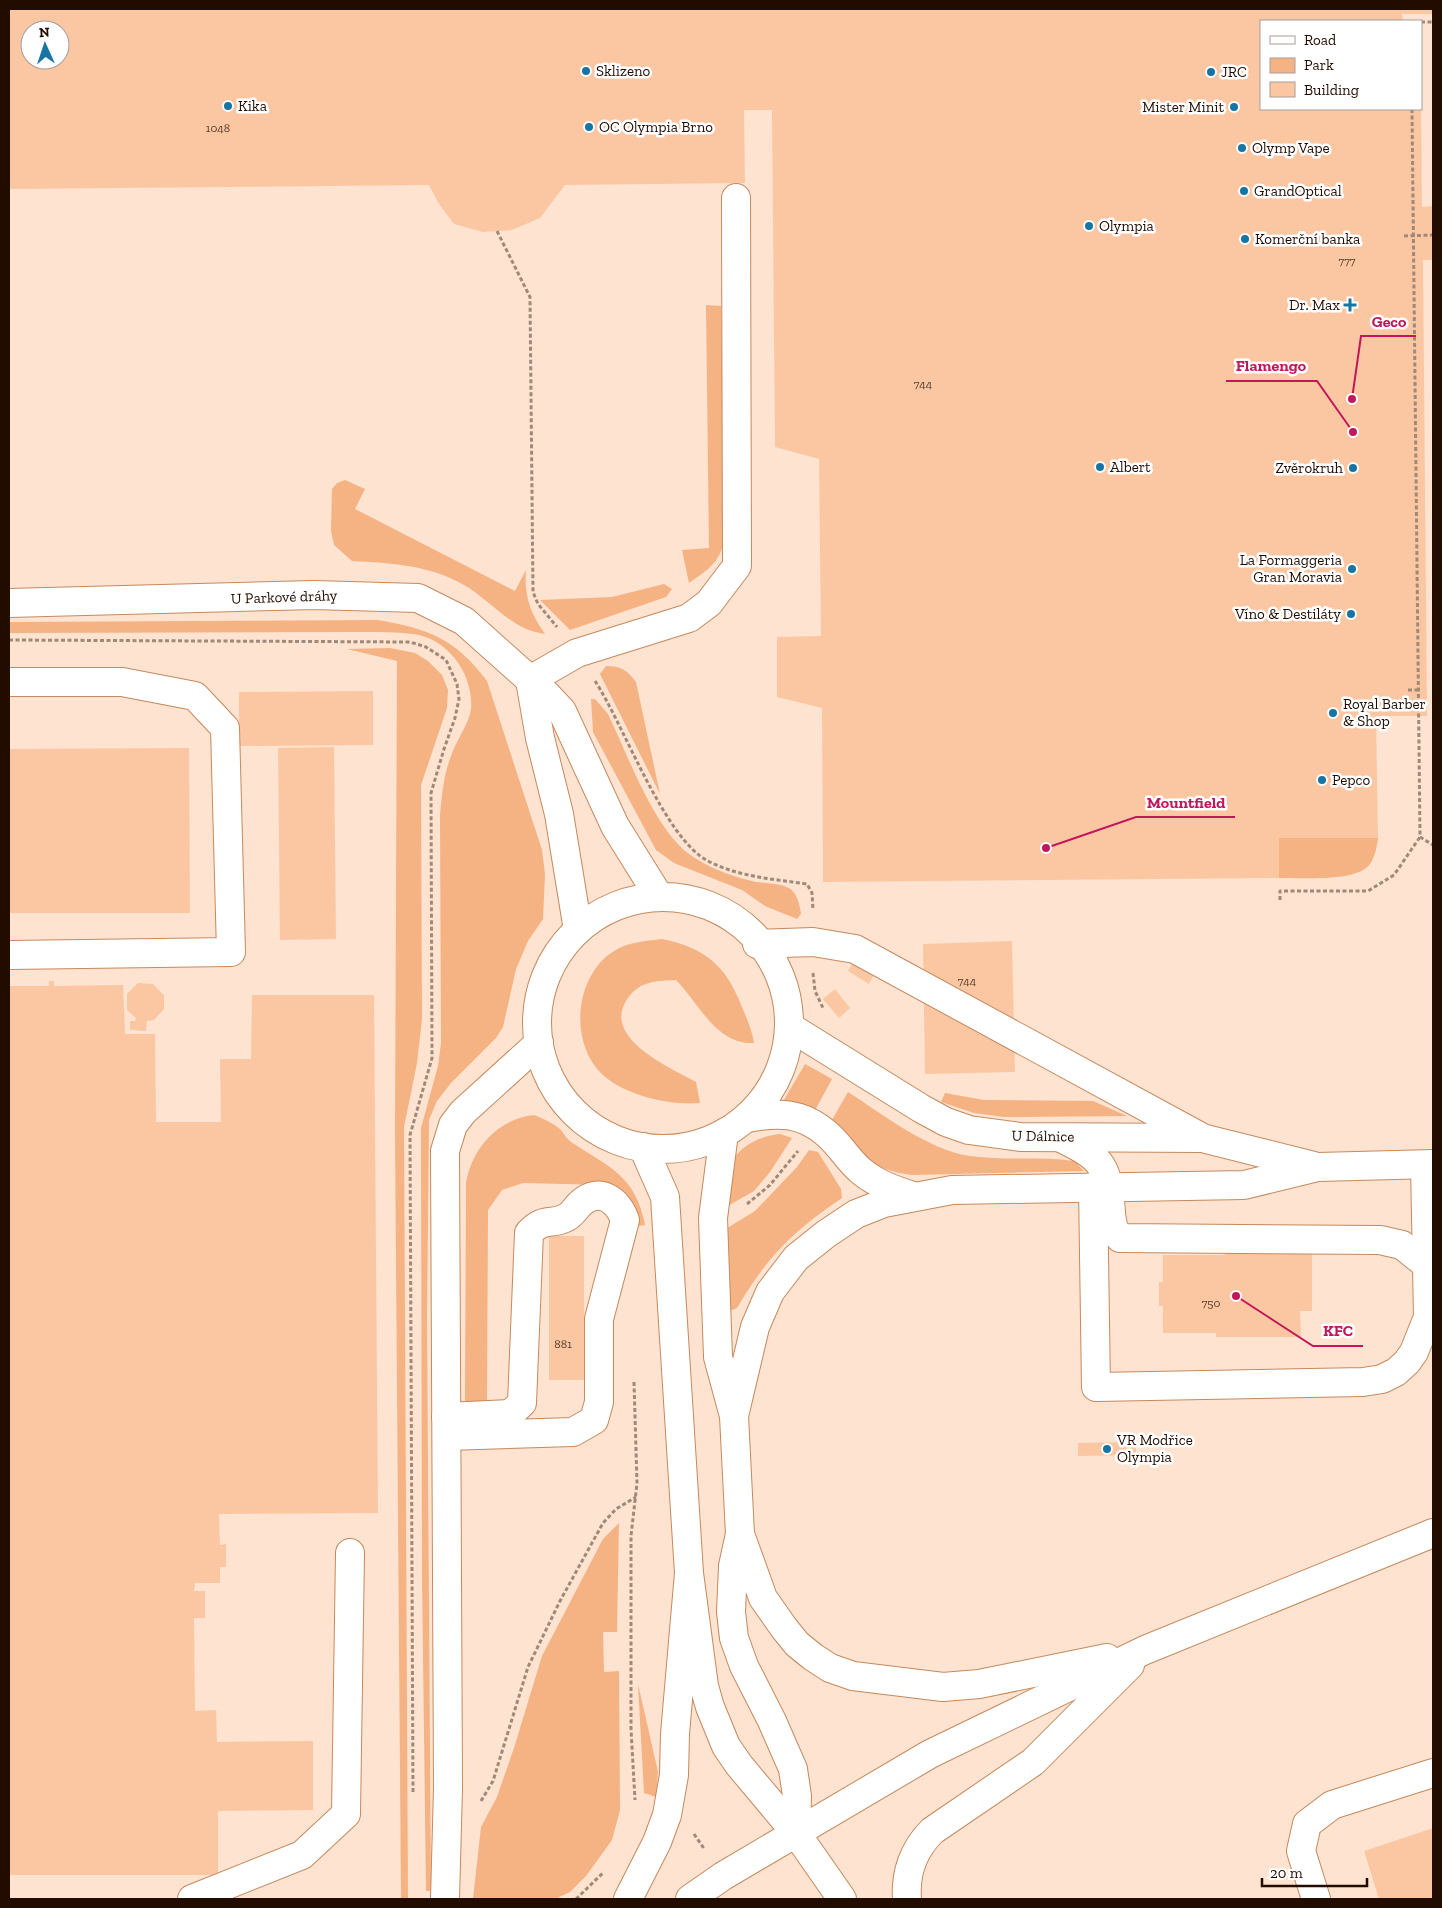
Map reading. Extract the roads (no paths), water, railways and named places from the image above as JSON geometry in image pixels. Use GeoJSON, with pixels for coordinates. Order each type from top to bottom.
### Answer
{"type":"FeatureCollection","features":[{"type":"Feature","properties":{"kind":"street"},"geometry":{"type":"LineString","coordinates":[[578,930],[559,814],[540,738],[530,680],[577,653],[689,618],[709,603],[737,566],[736,198]]}},
{"type":"Feature","properties":{"kind":"street","name":"U Parkové dráhy"},"geometry":{"type":"LineString","coordinates":[[9,603],[314,595],[418,598],[464,620],[562,712],[615,826],[658,895]]}},
{"type":"Feature","properties":{"kind":"street"},"geometry":{"type":"LineString","coordinates":[[9,682],[122,682],[195,696],[224,728],[231,952],[9,955]]}},
{"type":"Feature","properties":{"kind":"street"},"geometry":{"type":"LineString","coordinates":[[658,895],[679,896],[708,906],[743,928],[776,971],[784,990],[793,1029],[784,1066],[775,1087],[763,1103],[747,1118],[724,1134],[687,1147],[663,1149],[623,1143],[606,1135],[574,1111],[552,1080],[539,1043],[537,1022],[539,1001],[552,962],[578,930],[601,912],[616,904],[642,896],[658,895]]}},
{"type":"Feature","properties":{"kind":"street"},"geometry":{"type":"LineString","coordinates":[[757,944],[813,942],[855,948],[1202,1138]]}},
{"type":"Feature","properties":{"kind":"street","name":"U Dálnice"},"geometry":{"type":"LineString","coordinates":[[793,1029],[946,1122],[969,1130],[1020,1137],[1202,1138],[1318,1167]]}},
{"type":"Feature","properties":{"kind":"street"},"geometry":{"type":"LineString","coordinates":[[445,1899],[448,1788],[445,1151],[453,1125],[463,1112],[539,1043]]}},
{"type":"Feature","properties":{"kind":"street","name":"U Dálnice"},"geometry":{"type":"LineString","coordinates":[[747,1118],[785,1113],[815,1126],[827,1133],[861,1171],[886,1186],[913,1196]]}},
{"type":"Feature","properties":{"kind":"street"},"geometry":{"type":"LineString","coordinates":[[724,1134],[713,1218],[718,1357],[734,1416],[740,1534],[731,1589],[734,1638],[744,1666],[772,1721],[793,1769],[797,1796],[796,1833]]}},
{"type":"Feature","properties":{"kind":"street"},"geometry":{"type":"LineString","coordinates":[[1056,1136],[1095,1158],[1104,1169],[1096,1388],[1354,1383],[1382,1379],[1396,1372],[1407,1362],[1422,1335],[1428,1317],[1429,1165]]}},
{"type":"Feature","properties":{"kind":"street"},"geometry":{"type":"LineString","coordinates":[[643,1147],[665,1197],[689,1573],[704,1686],[716,1726],[739,1765],[796,1833],[842,1899]]}},
{"type":"Feature","properties":{"kind":"street","name":"U Dálnice"},"geometry":{"type":"LineString","coordinates":[[734,1416],[755,1327],[770,1292],[796,1258],[856,1214],[884,1203],[952,1190],[1244,1185],[1318,1167],[1429,1165]]}},
{"type":"Feature","properties":{"kind":"street"},"geometry":{"type":"LineString","coordinates":[[1102,1187],[1115,1232],[1120,1238],[1380,1240],[1402,1245],[1428,1266]]}},
{"type":"Feature","properties":{"kind":"street"},"geometry":{"type":"LineString","coordinates":[[590,1196],[605,1196],[620,1206],[625,1220],[599,1319],[599,1402],[594,1420],[573,1432],[446,1427],[510,1414],[522,1403],[528,1233],[537,1224],[567,1218],[581,1202],[590,1196]]}},
{"type":"Feature","properties":{"kind":"street"},"geometry":{"type":"LineString","coordinates":[[690,1899],[723,1876],[930,1754],[1145,1650],[1433,1533]]}},
{"type":"Feature","properties":{"kind":"street"},"geometry":{"type":"LineString","coordinates":[[740,1534],[763,1598],[784,1628],[797,1644],[813,1657],[830,1668],[853,1676],[943,1687],[961,1686],[1145,1650]]}},
{"type":"Feature","properties":{"kind":"street"},"geometry":{"type":"LineString","coordinates":[[192,1899],[302,1855],[346,1814],[350,1552]]}},
{"type":"Feature","properties":{"kind":"street"},"geometry":{"type":"LineString","coordinates":[[628,1899],[657,1842],[667,1815],[674,1774],[675,1734],[689,1573]]}},
{"type":"Feature","properties":{"kind":"street"},"geometry":{"type":"LineString","coordinates":[[907,1899],[908,1880],[913,1859],[920,1843],[932,1831],[1033,1762],[1145,1650]]}},
{"type":"Feature","properties":{"kind":"street"},"geometry":{"type":"LineString","coordinates":[[1316,1899],[1301,1851],[1307,1824],[1332,1805],[1433,1773]]}},
{"type":"Feature","properties":{"kind":"place","name":"Sklizeno"},"geometry":{"type":"Point","coordinates":[586,71]}},
{"type":"Feature","properties":{"kind":"place","name":"JRC"},"geometry":{"type":"Point","coordinates":[1211,72]}},
{"type":"Feature","properties":{"kind":"place","name":"Kika"},"geometry":{"type":"Point","coordinates":[228,106]}},
{"type":"Feature","properties":{"kind":"place","name":"Mister Minit"},"geometry":{"type":"Point","coordinates":[1234,107]}},
{"type":"Feature","properties":{"kind":"place","name":"OC Olympia Brno"},"geometry":{"type":"Point","coordinates":[589,127]}},
{"type":"Feature","properties":{"kind":"place","name":"Olymp Vape"},"geometry":{"type":"Point","coordinates":[1242,148]}},
{"type":"Feature","properties":{"kind":"place","name":"GrandOptical"},"geometry":{"type":"Point","coordinates":[1244,191]}},
{"type":"Feature","properties":{"kind":"place","name":"Olympia"},"geometry":{"type":"Point","coordinates":[1089,226]}},
{"type":"Feature","properties":{"kind":"place","name":"Komerční banka"},"geometry":{"type":"Point","coordinates":[1245,239]}},
{"type":"Feature","properties":{"kind":"place","name":"Dr. Max"},"geometry":{"type":"Point","coordinates":[1350,305]}},
{"type":"Feature","properties":{"kind":"place","name":"Geco"},"geometry":{"type":"Point","coordinates":[1352,399]}},
{"type":"Feature","properties":{"kind":"place","name":"Flamengo"},"geometry":{"type":"Point","coordinates":[1353,432]}},
{"type":"Feature","properties":{"kind":"place","name":"Albert"},"geometry":{"type":"Point","coordinates":[1100,467]}},
{"type":"Feature","properties":{"kind":"place","name":"Zvěrokruh"},"geometry":{"type":"Point","coordinates":[1353,468]}},
{"type":"Feature","properties":{"kind":"place","name":"La Formaggeria Gran Moravia"},"geometry":{"type":"Point","coordinates":[1352,569]}},
{"type":"Feature","properties":{"kind":"place","name":"Víno & Destiláty"},"geometry":{"type":"Point","coordinates":[1351,614]}},
{"type":"Feature","properties":{"kind":"place","name":"Royal Barber & Shop"},"geometry":{"type":"Point","coordinates":[1333,713]}},
{"type":"Feature","properties":{"kind":"place","name":"Pepco"},"geometry":{"type":"Point","coordinates":[1322,780]}},
{"type":"Feature","properties":{"kind":"place","name":"Mountfield"},"geometry":{"type":"Point","coordinates":[1046,848]}},
{"type":"Feature","properties":{"kind":"place","name":"KFC"},"geometry":{"type":"Point","coordinates":[1236,1296]}},
{"type":"Feature","properties":{"kind":"place","name":"VR Modřice Olympia"},"geometry":{"type":"Point","coordinates":[1107,1449]}}]}
